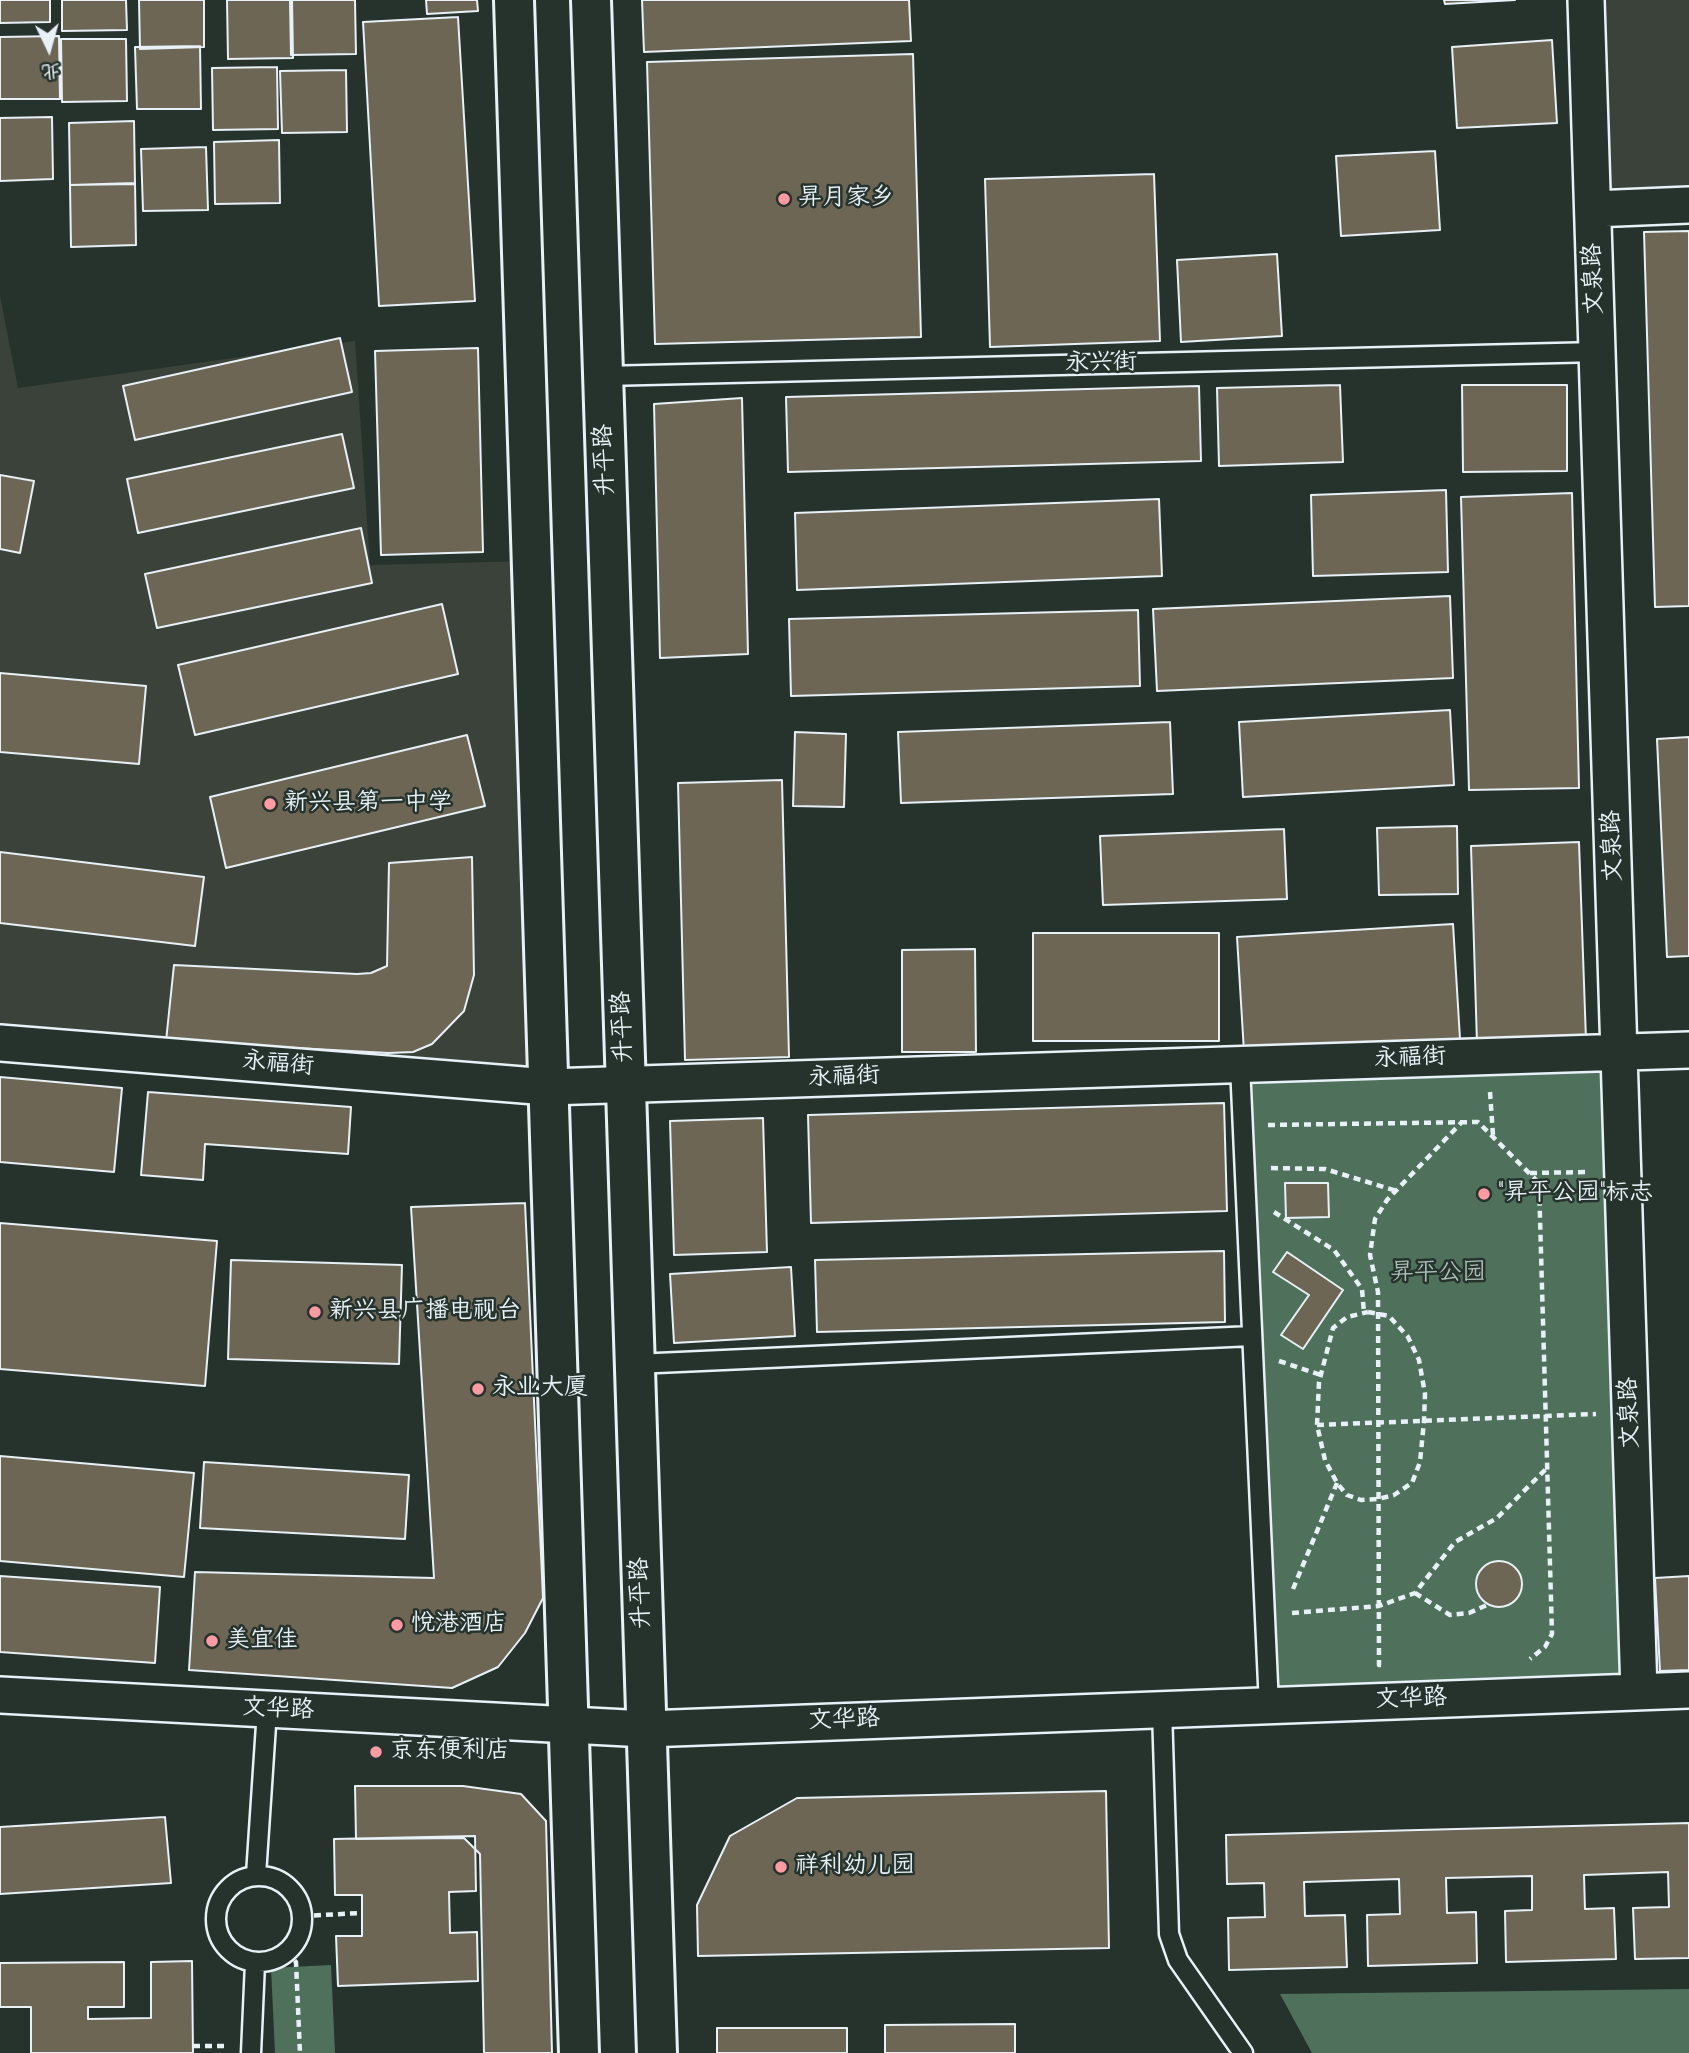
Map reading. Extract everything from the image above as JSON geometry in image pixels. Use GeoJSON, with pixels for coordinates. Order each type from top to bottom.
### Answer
{"type":"FeatureCollection","features":[{"type":"Feature","properties":{"kind":"street"},"geometry":{"type":"LineString","coordinates":[[514,0],[579,2053]]}},
{"type":"Feature","properties":{"kind":"street","name":"升平路"},"geometry":{"type":"LineString","coordinates":[[591,0],[657,2053]]}},
{"type":"Feature","properties":{"kind":"street","name":"文泉路"},"geometry":{"type":"LineString","coordinates":[[1586,0],[1639,1692]]}},
{"type":"Feature","properties":{"kind":"street"},"geometry":{"type":"LineString","coordinates":[[1593,209],[1689,205]]}},
{"type":"Feature","properties":{"kind":"street","name":"永福街"},"geometry":{"type":"LineString","coordinates":[[0,1043],[548,1087],[1689,1050]]}},
{"type":"Feature","properties":{"kind":"street","name":"文华路"},"geometry":{"type":"LineString","coordinates":[[0,1695],[646,1729],[1689,1690]]}},
{"type":"Feature","properties":{"kind":"lane","name":"永兴街"},"geometry":{"type":"LineString","coordinates":[[604,376],[1598,352]]}},
{"type":"Feature","properties":{"kind":"lane"},"geometry":{"type":"LineString","coordinates":[[1240,1065],[1253,1345],[1274,1615],[1269,1706]]}},
{"type":"Feature","properties":{"kind":"lane"},"geometry":{"type":"LineString","coordinates":[[635,1364],[1253,1345]]}},
{"type":"Feature","properties":{"kind":"lane"},"geometry":{"type":"LineString","coordinates":[[256,1875],[267,1710]]}},
{"type":"Feature","properties":{"kind":"lane"},"geometry":{"type":"LineString","coordinates":[[1162,1710],[1169,1934],[1178,1960],[1242,2053]]}},
{"type":"Feature","properties":{"kind":"lane"},"geometry":{"type":"LineString","coordinates":[[256,1875],[273,1878],[287,1885],[300,1904],[302,1916],[301,1930],[291,1949],[270,1961],[255,1963],[239,1958],[225,1948],[217,1935],[215,1923],[216,1908],[229,1886],[256,1875]]}},
{"type":"Feature","properties":{"kind":"lane"},"geometry":{"type":"LineString","coordinates":[[251,2053],[255,1963]]}},
{"type":"Feature","properties":{"kind":"path"},"geometry":{"type":"LineString","coordinates":[[1489,1057],[1493,1136]]}},
{"type":"Feature","properties":{"kind":"path"},"geometry":{"type":"LineString","coordinates":[[1391,1664],[1379,1665],[1378,1292],[1370,1255],[1375,1219],[1388,1200],[1462,1122]]}},
{"type":"Feature","properties":{"kind":"path"},"geometry":{"type":"LineString","coordinates":[[1267,1136],[1266,1125],[1478,1122],[1539,1183],[1552,1634],[1545,1647],[1531,1659],[1518,1661]]}},
{"type":"Feature","properties":{"kind":"path"},"geometry":{"type":"LineString","coordinates":[[1269,1157],[1270,1178]]}},
{"type":"Feature","properties":{"kind":"path"},"geometry":{"type":"LineString","coordinates":[[1269,1168],[1325,1169],[1397,1191]]}},
{"type":"Feature","properties":{"kind":"path"},"geometry":{"type":"LineString","coordinates":[[1530,1173],[1624,1170]]}},
{"type":"Feature","properties":{"kind":"path"},"geometry":{"type":"LineString","coordinates":[[1272,1210],[1334,1250],[1362,1289],[1364,1313]]}},
{"type":"Feature","properties":{"kind":"path"},"geometry":{"type":"LineString","coordinates":[[1378,1312],[1389,1316],[1408,1337],[1419,1360],[1424,1394],[1424,1421],[1420,1462],[1412,1483],[1394,1495],[1361,1500],[1347,1495],[1325,1460],[1317,1425],[1321,1376],[1333,1328],[1347,1317],[1378,1312]]}},
{"type":"Feature","properties":{"kind":"path"},"geometry":{"type":"LineString","coordinates":[[1253,1345],[1321,1376]]}},
{"type":"Feature","properties":{"kind":"path"},"geometry":{"type":"LineString","coordinates":[[1317,1425],[1631,1412]]}},
{"type":"Feature","properties":{"kind":"path"},"geometry":{"type":"LineString","coordinates":[[1274,1615],[1379,1606],[1415,1593],[1455,1542],[1497,1518],[1547,1467]]}},
{"type":"Feature","properties":{"kind":"path"},"geometry":{"type":"LineString","coordinates":[[1274,1615],[1337,1483]]}},
{"type":"Feature","properties":{"kind":"path"},"geometry":{"type":"LineString","coordinates":[[1415,1593],[1450,1615],[1469,1613],[1487,1605]]}},
{"type":"Feature","properties":{"kind":"path"},"geometry":{"type":"LineString","coordinates":[[302,1916],[362,1913]]}},
{"type":"Feature","properties":{"kind":"path"},"geometry":{"type":"LineString","coordinates":[[286,1952],[296,1962],[300,2053]]}},
{"type":"Feature","properties":{"kind":"shaded area"},"geometry":{"type":"Polygon","coordinates":[[[1586,0],[1689,0],[1689,205],[1593,209],[1586,0]]]}},
{"type":"Feature","properties":{"kind":"shaded area","name":"新兴县第一中学"},"geometry":{"type":"Polygon","coordinates":[[[0,296],[18,388],[355,341],[370,565],[532,561],[548,1087],[0,1043],[0,296]]]}},
{"type":"Feature","properties":{"kind":"green space","name":"昇平公园"},"geometry":{"type":"Polygon","coordinates":[[[1620,1053],[1639,1692],[1269,1706],[1240,1065],[1620,1053]]]}},
{"type":"Feature","properties":{"kind":"green space"},"geometry":{"type":"Polygon","coordinates":[[[331,1965],[335,2053],[275,2053],[271,1968],[331,1965]]]}},
{"type":"Feature","properties":{"kind":"green space"},"geometry":{"type":"Polygon","coordinates":[[[1689,1989],[1689,2053],[1312,2053],[1280,1994],[1689,1989]]]}},
{"type":"Feature","properties":{"kind":"building"},"geometry":{"type":"Polygon","coordinates":[[[0,0],[50,0],[50,22],[0,23],[0,0]]]}},
{"type":"Feature","properties":{"kind":"building"},"geometry":{"type":"Polygon","coordinates":[[[62,0],[126,0],[127,30],[62,31],[62,0]]]}},
{"type":"Feature","properties":{"kind":"building"},"geometry":{"type":"Polygon","coordinates":[[[139,0],[204,0],[204,47],[140,49],[139,0]]]}},
{"type":"Feature","properties":{"kind":"building"},"geometry":{"type":"Polygon","coordinates":[[[227,0],[292,0],[293,58],[228,59],[227,0]]]}},
{"type":"Feature","properties":{"kind":"building"},"geometry":{"type":"Polygon","coordinates":[[[290,0],[355,0],[356,54],[291,55],[290,0]]]}},
{"type":"Feature","properties":{"kind":"building"},"geometry":{"type":"Polygon","coordinates":[[[426,0],[477,0],[478,11],[427,14],[426,0]]]}},
{"type":"Feature","properties":{"kind":"building"},"geometry":{"type":"Polygon","coordinates":[[[642,0],[909,0],[911,41],[644,52],[642,0]]]}},
{"type":"Feature","properties":{"kind":"building"},"geometry":{"type":"Polygon","coordinates":[[[1444,0],[1515,0],[1445,4],[1444,0]]]}},
{"type":"Feature","properties":{"kind":"building"},"geometry":{"type":"Polygon","coordinates":[[[458,17],[475,301],[379,306],[363,22],[458,17]]]}},
{"type":"Feature","properties":{"kind":"building"},"geometry":{"type":"Polygon","coordinates":[[[59,36],[60,99],[0,99],[0,37],[59,36]]]}},
{"type":"Feature","properties":{"kind":"building"},"geometry":{"type":"Polygon","coordinates":[[[61,39],[126,39],[127,101],[62,102],[61,39]]]}},
{"type":"Feature","properties":{"kind":"building"},"geometry":{"type":"Polygon","coordinates":[[[1552,40],[1557,123],[1457,128],[1452,47],[1552,40]]]}},
{"type":"Feature","properties":{"kind":"building"},"geometry":{"type":"Polygon","coordinates":[[[200,46],[201,109],[137,109],[135,47],[200,46]]]}},
{"type":"Feature","properties":{"kind":"building","name":"昇月家乡"},"geometry":{"type":"Polygon","coordinates":[[[913,54],[921,337],[655,344],[647,62],[913,54]]]}},
{"type":"Feature","properties":{"kind":"building"},"geometry":{"type":"Polygon","coordinates":[[[277,67],[278,129],[213,130],[212,68],[277,67]]]}},
{"type":"Feature","properties":{"kind":"building"},"geometry":{"type":"Polygon","coordinates":[[[346,70],[347,132],[282,133],[280,71],[346,70]]]}},
{"type":"Feature","properties":{"kind":"building"},"geometry":{"type":"Polygon","coordinates":[[[52,117],[53,179],[0,181],[0,118],[52,117]]]}},
{"type":"Feature","properties":{"kind":"building"},"geometry":{"type":"Polygon","coordinates":[[[134,121],[135,184],[70,185],[69,123],[134,121]]]}},
{"type":"Feature","properties":{"kind":"building"},"geometry":{"type":"Polygon","coordinates":[[[279,140],[280,203],[215,204],[214,142],[279,140]]]}},
{"type":"Feature","properties":{"kind":"building"},"geometry":{"type":"Polygon","coordinates":[[[206,147],[208,210],[143,211],[141,149],[206,147]]]}},
{"type":"Feature","properties":{"kind":"building"},"geometry":{"type":"Polygon","coordinates":[[[1435,151],[1440,230],[1341,236],[1336,156],[1435,151]]]}},
{"type":"Feature","properties":{"kind":"building"},"geometry":{"type":"Polygon","coordinates":[[[1154,174],[1160,341],[990,347],[985,179],[1154,174]]]}},
{"type":"Feature","properties":{"kind":"building"},"geometry":{"type":"Polygon","coordinates":[[[135,183],[136,245],[71,247],[70,185],[135,183]]]}},
{"type":"Feature","properties":{"kind":"building"},"geometry":{"type":"Polygon","coordinates":[[[1689,231],[1689,606],[1655,607],[1644,232],[1689,231]]]}},
{"type":"Feature","properties":{"kind":"building"},"geometry":{"type":"Polygon","coordinates":[[[1277,254],[1282,336],[1181,342],[1177,260],[1277,254]]]}},
{"type":"Feature","properties":{"kind":"building"},"geometry":{"type":"Polygon","coordinates":[[[340,338],[352,392],[135,440],[123,386],[340,338]]]}},
{"type":"Feature","properties":{"kind":"building"},"geometry":{"type":"Polygon","coordinates":[[[478,348],[483,552],[381,555],[375,351],[478,348]]]}},
{"type":"Feature","properties":{"kind":"building"},"geometry":{"type":"Polygon","coordinates":[[[1340,385],[1343,462],[1219,466],[1217,388],[1340,385]]]}},
{"type":"Feature","properties":{"kind":"building"},"geometry":{"type":"Polygon","coordinates":[[[1462,385],[1567,385],[1567,471],[1463,472],[1462,385]]]}},
{"type":"Feature","properties":{"kind":"building"},"geometry":{"type":"Polygon","coordinates":[[[1199,386],[1201,461],[788,472],[786,397],[1199,386]]]}},
{"type":"Feature","properties":{"kind":"building"},"geometry":{"type":"Polygon","coordinates":[[[742,398],[748,654],[660,658],[654,404],[742,398]]]}},
{"type":"Feature","properties":{"kind":"building"},"geometry":{"type":"Polygon","coordinates":[[[342,434],[354,488],[138,533],[127,479],[342,434]]]}},
{"type":"Feature","properties":{"kind":"building"},"geometry":{"type":"Polygon","coordinates":[[[0,475],[34,481],[20,553],[0,549],[0,475]]]}},
{"type":"Feature","properties":{"kind":"building"},"geometry":{"type":"Polygon","coordinates":[[[1446,490],[1448,572],[1313,576],[1311,495],[1446,490]]]}},
{"type":"Feature","properties":{"kind":"building"},"geometry":{"type":"Polygon","coordinates":[[[1572,493],[1579,788],[1469,790],[1461,497],[1572,493]]]}},
{"type":"Feature","properties":{"kind":"building"},"geometry":{"type":"Polygon","coordinates":[[[1159,499],[1162,576],[797,590],[795,513],[1159,499]]]}},
{"type":"Feature","properties":{"kind":"building"},"geometry":{"type":"Polygon","coordinates":[[[361,528],[372,583],[157,628],[145,574],[361,528]]]}},
{"type":"Feature","properties":{"kind":"building"},"geometry":{"type":"Polygon","coordinates":[[[1450,596],[1453,678],[1157,691],[1153,609],[1450,596]]]}},
{"type":"Feature","properties":{"kind":"building"},"geometry":{"type":"Polygon","coordinates":[[[442,604],[458,674],[195,735],[178,665],[442,604]]]}},
{"type":"Feature","properties":{"kind":"building"},"geometry":{"type":"Polygon","coordinates":[[[1138,610],[1140,686],[791,696],[789,619],[1138,610]]]}},
{"type":"Feature","properties":{"kind":"building"},"geometry":{"type":"Polygon","coordinates":[[[0,673],[146,686],[139,764],[0,752],[0,673]]]}},
{"type":"Feature","properties":{"kind":"building"},"geometry":{"type":"Polygon","coordinates":[[[1450,710],[1454,785],[1243,797],[1239,722],[1450,710]]]}},
{"type":"Feature","properties":{"kind":"building"},"geometry":{"type":"Polygon","coordinates":[[[1170,722],[1173,794],[901,803],[898,732],[1170,722]]]}},
{"type":"Feature","properties":{"kind":"building"},"geometry":{"type":"Polygon","coordinates":[[[795,732],[846,734],[844,807],[793,806],[795,732]]]}},
{"type":"Feature","properties":{"kind":"building"},"geometry":{"type":"Polygon","coordinates":[[[467,735],[485,806],[226,868],[210,797],[467,735]]]}},
{"type":"Feature","properties":{"kind":"building"},"geometry":{"type":"Polygon","coordinates":[[[1689,737],[1689,956],[1667,957],[1657,739],[1689,737]]]}},
{"type":"Feature","properties":{"kind":"building"},"geometry":{"type":"Polygon","coordinates":[[[782,780],[789,1057],[685,1060],[678,783],[782,780]]]}},
{"type":"Feature","properties":{"kind":"building"},"geometry":{"type":"Polygon","coordinates":[[[1457,826],[1458,894],[1379,895],[1377,828],[1457,826]]]}},
{"type":"Feature","properties":{"kind":"building"},"geometry":{"type":"Polygon","coordinates":[[[1284,829],[1287,899],[1103,905],[1100,836],[1284,829]]]}},
{"type":"Feature","properties":{"kind":"building"},"geometry":{"type":"Polygon","coordinates":[[[1579,842],[1586,1040],[1477,1044],[1471,846],[1579,842]]]}},
{"type":"Feature","properties":{"kind":"building"},"geometry":{"type":"Polygon","coordinates":[[[0,852],[204,877],[195,946],[0,923],[0,852]]]}},
{"type":"Feature","properties":{"kind":"building"},"geometry":{"type":"Polygon","coordinates":[[[472,857],[474,975],[464,1011],[432,1044],[413,1052],[388,1053],[166,1041],[174,965],[371,973],[387,966],[389,863],[472,857]]]}},
{"type":"Feature","properties":{"kind":"building"},"geometry":{"type":"Polygon","coordinates":[[[1453,924],[1460,1039],[1244,1052],[1237,937],[1453,924]]]}},
{"type":"Feature","properties":{"kind":"building"},"geometry":{"type":"Polygon","coordinates":[[[1033,933],[1219,933],[1219,1041],[1033,1041],[1033,933]]]}},
{"type":"Feature","properties":{"kind":"building"},"geometry":{"type":"Polygon","coordinates":[[[975,949],[976,1052],[902,1052],[902,950],[975,949]]]}},
{"type":"Feature","properties":{"kind":"building"},"geometry":{"type":"Polygon","coordinates":[[[0,1077],[122,1088],[114,1172],[0,1162],[0,1077]]]}},
{"type":"Feature","properties":{"kind":"building"},"geometry":{"type":"Polygon","coordinates":[[[148,1092],[351,1107],[348,1154],[205,1144],[203,1180],[141,1175],[148,1092]]]}},
{"type":"Feature","properties":{"kind":"building"},"geometry":{"type":"Polygon","coordinates":[[[1224,1103],[1227,1211],[811,1223],[808,1115],[1224,1103]]]}},
{"type":"Feature","properties":{"kind":"building"},"geometry":{"type":"Polygon","coordinates":[[[763,1118],[767,1252],[674,1255],[670,1121],[763,1118]]]}},
{"type":"Feature","properties":{"kind":"building"},"geometry":{"type":"Polygon","coordinates":[[[1285,1183],[1328,1183],[1329,1217],[1286,1218],[1285,1183]]]}},
{"type":"Feature","properties":{"kind":"building","name":"永业大厦"},"geometry":{"type":"Polygon","coordinates":[[[525,1203],[543,1598],[525,1633],[498,1667],[452,1688],[189,1670],[195,1572],[434,1578],[411,1207],[525,1203]]]}},
{"type":"Feature","properties":{"kind":"building"},"geometry":{"type":"Polygon","coordinates":[[[0,1223],[217,1241],[205,1386],[0,1369],[0,1223]]]}},
{"type":"Feature","properties":{"kind":"building"},"geometry":{"type":"Polygon","coordinates":[[[1224,1251],[1225,1322],[817,1332],[815,1260],[1224,1251]]]}},
{"type":"Feature","properties":{"kind":"building"},"geometry":{"type":"Polygon","coordinates":[[[1287,1252],[1343,1290],[1303,1349],[1281,1335],[1309,1295],[1273,1272],[1287,1252]]]}},
{"type":"Feature","properties":{"kind":"building","name":"新兴县广播电视台"},"geometry":{"type":"Polygon","coordinates":[[[231,1260],[402,1265],[399,1364],[228,1359],[231,1260]]]}},
{"type":"Feature","properties":{"kind":"building"},"geometry":{"type":"Polygon","coordinates":[[[791,1267],[795,1336],[674,1343],[670,1274],[791,1267]]]}},
{"type":"Feature","properties":{"kind":"building"},"geometry":{"type":"Polygon","coordinates":[[[0,1456],[194,1473],[184,1577],[0,1561],[0,1456]]]}},
{"type":"Feature","properties":{"kind":"building"},"geometry":{"type":"Polygon","coordinates":[[[204,1462],[409,1475],[405,1539],[200,1528],[204,1462]]]}},
{"type":"Feature","properties":{"kind":"building"},"geometry":{"type":"Polygon","coordinates":[[[1499,1561],[1516,1567],[1522,1584],[1516,1601],[1499,1607],[1482,1601],[1476,1584],[1482,1567],[1499,1561]]]}},
{"type":"Feature","properties":{"kind":"building"},"geometry":{"type":"Polygon","coordinates":[[[0,1576],[160,1587],[155,1663],[0,1652],[0,1576]]]}},
{"type":"Feature","properties":{"kind":"building"},"geometry":{"type":"Polygon","coordinates":[[[1689,1576],[1689,1670],[1660,1671],[1655,1578],[1689,1576]]]}},
{"type":"Feature","properties":{"kind":"building"},"geometry":{"type":"Polygon","coordinates":[[[355,1786],[463,1786],[521,1794],[546,1821],[552,2053],[484,2053],[480,1854],[464,1838],[356,1839],[355,1786]]]}},
{"type":"Feature","properties":{"kind":"building"},"geometry":{"type":"Polygon","coordinates":[[[1106,1791],[1109,1948],[698,1956],[697,1905],[730,1836],[797,1798],[1106,1791]]]}},
{"type":"Feature","properties":{"kind":"building"},"geometry":{"type":"Polygon","coordinates":[[[165,1817],[171,1883],[0,1894],[0,1827],[165,1817]]]}},
{"type":"Feature","properties":{"kind":"building"},"geometry":{"type":"Polygon","coordinates":[[[1689,1823],[1689,1958],[1635,1959],[1633,1908],[1669,1907],[1668,1872],[1584,1875],[1585,1909],[1614,1908],[1616,1959],[1506,1962],[1505,1911],[1532,1910],[1532,1876],[1446,1878],[1447,1913],[1476,1912],[1477,1963],[1368,1966],[1367,1915],[1400,1914],[1399,1879],[1304,1882],[1305,1916],[1345,1915],[1347,1967],[1229,1970],[1228,1918],[1265,1917],[1264,1883],[1227,1884],[1226,1835],[1689,1823]]]}},
{"type":"Feature","properties":{"kind":"building"},"geometry":{"type":"Polygon","coordinates":[[[475,1836],[476,1891],[449,1892],[450,1933],[477,1932],[478,1981],[338,1986],[336,1936],[362,1936],[362,1895],[335,1895],[334,1839],[475,1836]]]}},
{"type":"Feature","properties":{"kind":"building"},"geometry":{"type":"Polygon","coordinates":[[[192,1961],[193,2053],[31,2053],[31,2007],[0,2007],[0,1963],[124,1962],[124,2007],[88,2007],[88,2019],[151,2018],[151,1962],[192,1961]]]}},
{"type":"Feature","properties":{"kind":"building"},"geometry":{"type":"Polygon","coordinates":[[[1015,2024],[1015,2053],[885,2053],[885,2025],[1015,2024]]]}},
{"type":"Feature","properties":{"kind":"building"},"geometry":{"type":"Polygon","coordinates":[[[717,2028],[847,2028],[847,2053],[717,2053],[717,2028]]]}},
{"type":"Feature","properties":{"kind":"place","name":"昇月家乡"},"geometry":{"type":"Point","coordinates":[784,199]}},
{"type":"Feature","properties":{"kind":"place","name":"新兴县第一中学"},"geometry":{"type":"Point","coordinates":[270,804]}},
{"type":"Feature","properties":{"kind":"place","name":"“昇平公园”标志"},"geometry":{"type":"Point","coordinates":[1484,1194]}},
{"type":"Feature","properties":{"kind":"place","name":"新兴县广播电视台"},"geometry":{"type":"Point","coordinates":[315,1312]}},
{"type":"Feature","properties":{"kind":"place","name":"永业大厦"},"geometry":{"type":"Point","coordinates":[478,1389]}},
{"type":"Feature","properties":{"kind":"place","name":"悦港酒店"},"geometry":{"type":"Point","coordinates":[397,1625]}},
{"type":"Feature","properties":{"kind":"place","name":"美宜佳"},"geometry":{"type":"Point","coordinates":[212,1641]}},
{"type":"Feature","properties":{"kind":"place","name":"京东便利店"},"geometry":{"type":"Point","coordinates":[376,1752]}},
{"type":"Feature","properties":{"kind":"place","name":"祥利幼儿园"},"geometry":{"type":"Point","coordinates":[781,1867]}}]}
